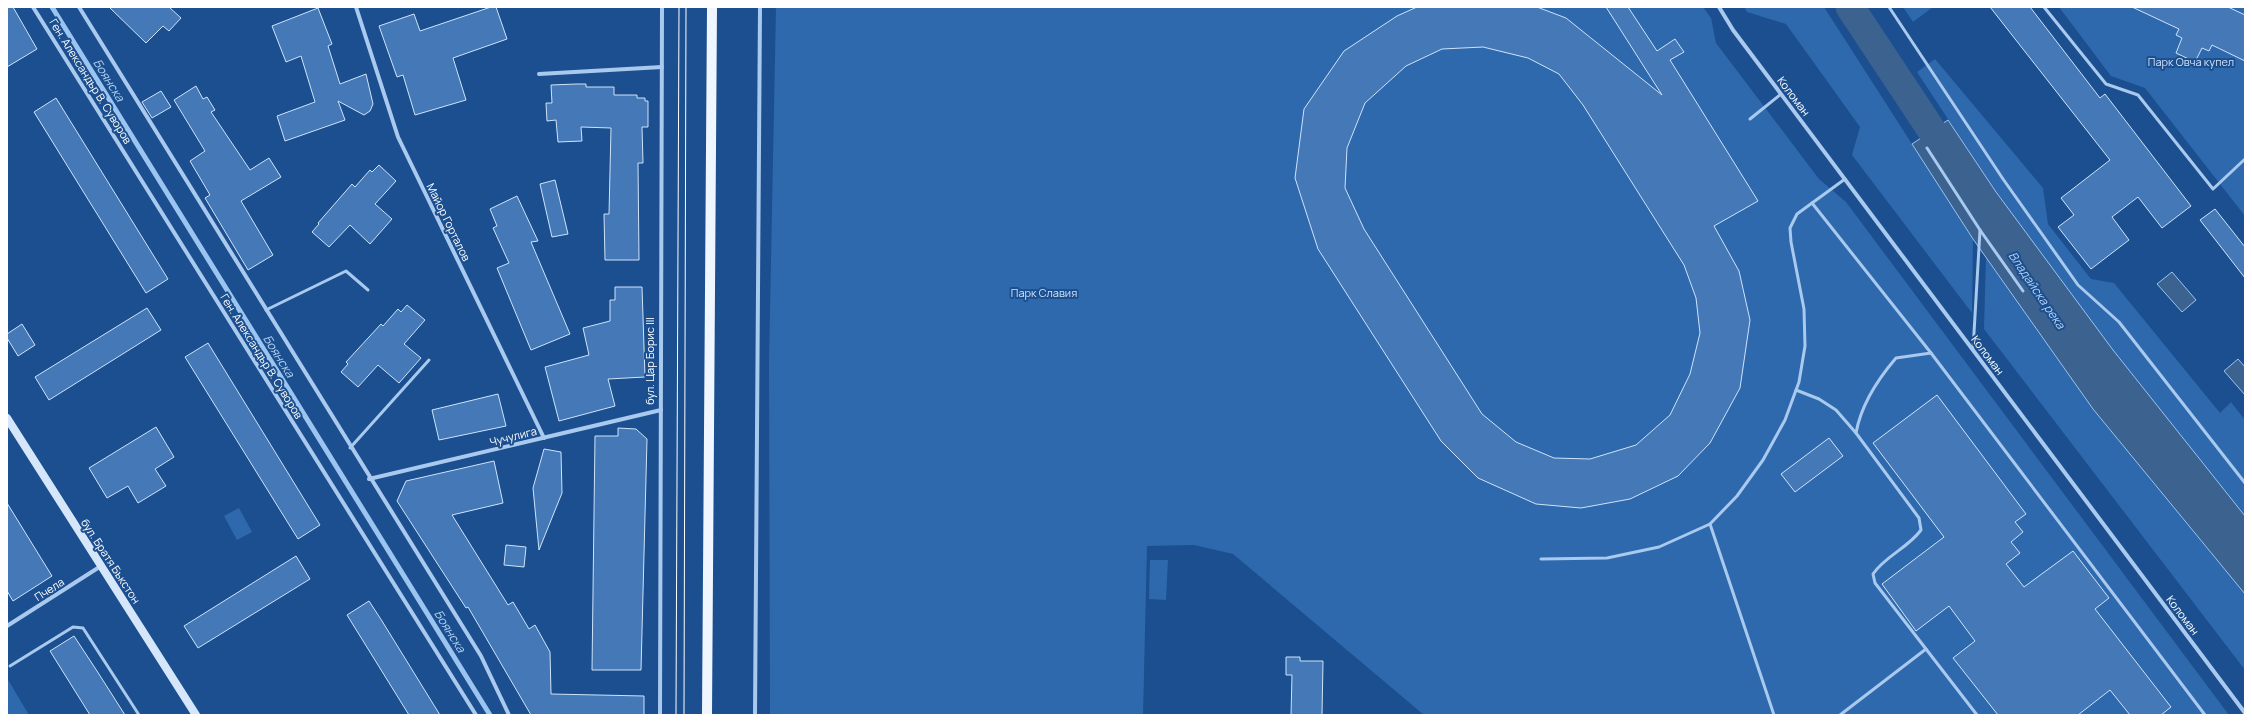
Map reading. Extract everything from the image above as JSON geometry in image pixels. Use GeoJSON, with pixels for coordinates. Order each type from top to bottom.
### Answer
{"type":"FeatureCollection","features":[{"type":"Feature","properties":{"kind":"main road"},"geometry":{"type":"LineString","coordinates":[[707,715],[712,7]]}},
{"type":"Feature","properties":{"kind":"street","name":"Ген. Александър В. Суворов"},"geometry":{"type":"LineString","coordinates":[[33,7],[476,715]]}},
{"type":"Feature","properties":{"kind":"street"},"geometry":{"type":"LineString","coordinates":[[79,7],[369,479],[481,656],[509,715]]}},
{"type":"Feature","properties":{"kind":"street","name":"Майор Горталов"},"geometry":{"type":"LineString","coordinates":[[356,7],[398,137],[544,438]]}},
{"type":"Feature","properties":{"kind":"street","name":"бул. Цар Борис III"},"geometry":{"type":"LineString","coordinates":[[660,715],[662,7]]}},
{"type":"Feature","properties":{"kind":"street"},"geometry":{"type":"LineString","coordinates":[[756,715],[760,7]]}},
{"type":"Feature","properties":{"kind":"street","name":"Коломан"},"geometry":{"type":"LineString","coordinates":[[1719,7],[1733,30],[2245,713]]}},
{"type":"Feature","properties":{"kind":"street"},"geometry":{"type":"LineString","coordinates":[[539,74],[662,67]]}},
{"type":"Feature","properties":{"kind":"street","name":"Чучулига"},"geometry":{"type":"LineString","coordinates":[[369,479],[661,410]]}},
{"type":"Feature","properties":{"kind":"street","name":"бул. Братя Бъкстон"},"geometry":{"type":"LineString","coordinates":[[7,418],[196,715]]}},
{"type":"Feature","properties":{"kind":"street","name":"Пчела"},"geometry":{"type":"LineString","coordinates":[[7,626],[101,566]]}},
{"type":"Feature","properties":{"kind":"lane"},"geometry":{"type":"LineString","coordinates":[[1889,7],[2004,179],[2078,285],[2119,322],[2245,483]]}},
{"type":"Feature","properties":{"kind":"lane"},"geometry":{"type":"LineString","coordinates":[[2044,7],[2106,84],[2138,94],[2213,189],[2245,159]]}},
{"type":"Feature","properties":{"kind":"lane"},"geometry":{"type":"LineString","coordinates":[[1750,120],[1781,94]]}},
{"type":"Feature","properties":{"kind":"lane"},"geometry":{"type":"LineString","coordinates":[[1927,148],[1980,230],[2023,290]]}},
{"type":"Feature","properties":{"kind":"lane"},"geometry":{"type":"LineString","coordinates":[[1541,560],[1607,558],[1660,547],[1710,524],[1737,496],[1763,460],[1785,420],[1796,390],[1805,346],[1804,309],[1791,242],[1790,228],[1797,214],[1845,179]]}},
{"type":"Feature","properties":{"kind":"lane"},"geometry":{"type":"LineString","coordinates":[[1812,203],[1931,353],[2205,715]]}},
{"type":"Feature","properties":{"kind":"lane"},"geometry":{"type":"LineString","coordinates":[[1973,350],[1980,230]]}},
{"type":"Feature","properties":{"kind":"lane"},"geometry":{"type":"LineString","coordinates":[[266,310],[346,271],[368,290]]}},
{"type":"Feature","properties":{"kind":"lane"},"geometry":{"type":"LineString","coordinates":[[1856,433],[1859,418],[1881,376],[1896,358],[1931,353]]}},
{"type":"Feature","properties":{"kind":"lane"},"geometry":{"type":"LineString","coordinates":[[350,448],[429,360]]}},
{"type":"Feature","properties":{"kind":"lane"},"geometry":{"type":"LineString","coordinates":[[1796,390],[1819,399],[1836,410],[1856,433],[1920,518],[1921,530],[1914,539],[1878,566],[1873,574],[1875,583],[1977,715]]}},
{"type":"Feature","properties":{"kind":"lane"},"geometry":{"type":"LineString","coordinates":[[1710,524],[1774,715]]}},
{"type":"Feature","properties":{"kind":"lane"},"geometry":{"type":"LineString","coordinates":[[10,666],[73,627],[83,628],[139,715]]}},
{"type":"Feature","properties":{"kind":"lane"},"geometry":{"type":"LineString","coordinates":[[1840,715],[1926,649]]}},
{"type":"Feature","properties":{"kind":"green space","name":"Парк Славия"},"geometry":{"type":"Polygon","coordinates":[[[776,7],[1703,7],[1711,18],[1716,43],[1819,179],[1846,202],[2229,715],[1424,715],[1233,554],[1194,545],[1147,546],[1143,715],[770,715],[769,362],[776,7]]]}},
{"type":"Feature","properties":{"kind":"green space"},"geometry":{"type":"Polygon","coordinates":[[[1744,7],[1824,7],[1973,239],[1972,313],[1852,155],[1860,127],[1786,24],[1747,12],[1744,7]]]}},
{"type":"Feature","properties":{"kind":"green space"},"geometry":{"type":"Polygon","coordinates":[[[1903,7],[1933,7],[1913,22],[1903,7]]]}},
{"type":"Feature","properties":{"kind":"green space","name":"Парк Овча купел"},"geometry":{"type":"Polygon","coordinates":[[[2059,7],[2245,7],[2245,216],[2145,88],[2111,76],[2059,7]]]}},
{"type":"Feature","properties":{"kind":"green space"},"geometry":{"type":"Polygon","coordinates":[[[1935,59],[2043,188],[2048,224],[2091,279],[2114,283],[2220,413],[2231,402],[2245,420],[2245,516],[2113,350],[1996,192],[1917,72],[1935,59]]]}},
{"type":"Feature","properties":{"kind":"green space"},"geometry":{"type":"Polygon","coordinates":[[[1986,258],[2093,409],[2245,594],[2245,670],[1984,329],[1986,258]]]}},
{"type":"Feature","properties":{"kind":"green space"},"geometry":{"type":"Polygon","coordinates":[[[239,508],[252,532],[237,540],[224,516],[239,508]]]}},
{"type":"Feature","properties":{"kind":"green space"},"geometry":{"type":"Polygon","coordinates":[[[1150,560],[1168,560],[1166,600],[1149,599],[1150,560]]]}},
{"type":"Feature","properties":{"kind":"green space"},"geometry":{"type":"Polygon","coordinates":[[[7,678],[29,715],[7,715],[7,678]]]}},
{"type":"Feature","properties":{"kind":"water"},"geometry":{"type":"Polygon","coordinates":[[[1948,120],[1996,192],[2113,350],[2245,516],[2245,594],[2093,409],[1973,239],[1912,144],[1948,120]]]}},
{"type":"Feature","properties":{"kind":"water"},"geometry":{"type":"Polygon","coordinates":[[[2172,272],[2196,300],[2182,312],[2157,284],[2172,272]]]}},
{"type":"Feature","properties":{"kind":"water"},"geometry":{"type":"Polygon","coordinates":[[[2238,359],[2245,367],[2245,395],[2224,371],[2238,359]]]}},
{"type":"Feature","properties":{"kind":"building"},"geometry":{"type":"Polygon","coordinates":[[[7,7],[13,7],[37,49],[7,67],[7,7]]]}},
{"type":"Feature","properties":{"kind":"building"},"geometry":{"type":"Polygon","coordinates":[[[109,7],[169,7],[181,18],[169,31],[163,26],[146,43],[109,7]]]}},
{"type":"Feature","properties":{"kind":"building"},"geometry":{"type":"Polygon","coordinates":[[[491,7],[496,7],[507,39],[453,58],[466,100],[415,115],[403,75],[397,77],[379,26],[414,14],[420,31],[491,7]]]}},
{"type":"Feature","properties":{"kind":"building"},"geometry":{"type":"Polygon","coordinates":[[[1417,7],[1537,7],[1566,18],[1662,95],[1606,7],[1628,7],[1657,51],[1675,39],[1684,52],[1670,60],[1758,201],[1714,226],[1739,271],[1750,320],[1740,388],[1710,443],[1678,476],[1630,499],[1581,508],[1536,504],[1478,478],[1441,441],[1318,249],[1295,178],[1304,109],[1344,51],[1397,16],[1417,7]],[[1483,47],[1442,49],[1406,66],[1365,103],[1347,148],[1345,188],[1364,229],[1482,414],[1516,442],[1554,458],[1590,459],[1636,445],[1670,415],[1690,374],[1700,333],[1696,298],[1684,265],[1583,105],[1559,74],[1528,58],[1483,47]]]}},
{"type":"Feature","properties":{"kind":"building"},"geometry":{"type":"Polygon","coordinates":[[[1990,7],[2030,7],[2100,98],[2105,94],[2191,206],[2162,228],[2138,197],[2112,217],[2129,240],[2091,269],[2058,227],[2074,215],[2061,198],[2110,160],[1990,7]]]}},
{"type":"Feature","properties":{"kind":"building"},"geometry":{"type":"Polygon","coordinates":[[[2132,7],[2228,7],[2245,15],[2245,61],[2212,45],[2209,51],[2202,48],[2195,62],[2176,53],[2182,38],[2176,35],[2179,29],[2132,7]]]}},
{"type":"Feature","properties":{"kind":"building"},"geometry":{"type":"Polygon","coordinates":[[[318,8],[332,44],[328,46],[340,84],[366,74],[373,104],[370,111],[364,115],[338,101],[345,120],[285,141],[277,116],[315,102],[301,56],[286,62],[272,26],[318,8]]]}},
{"type":"Feature","properties":{"kind":"building"},"geometry":{"type":"Polygon","coordinates":[[[586,84],[586,87],[614,87],[614,95],[637,95],[637,98],[645,98],[645,101],[648,101],[648,127],[642,127],[643,163],[638,163],[639,260],[605,260],[604,214],[609,214],[611,128],[581,127],[582,141],[558,142],[556,120],[547,121],[546,103],[552,103],[551,85],[586,84]]]}},
{"type":"Feature","properties":{"kind":"building"},"geometry":{"type":"Polygon","coordinates":[[[196,86],[203,99],[207,97],[215,110],[211,112],[250,170],[269,158],[281,177],[241,201],[273,255],[248,270],[205,198],[210,195],[190,161],[205,151],[174,100],[196,86]]]}},
{"type":"Feature","properties":{"kind":"building"},"geometry":{"type":"Polygon","coordinates":[[[161,91],[171,107],[152,118],[142,102],[161,91]]]}},
{"type":"Feature","properties":{"kind":"building"},"geometry":{"type":"Polygon","coordinates":[[[56,98],[168,279],[146,293],[34,112],[56,98]]]}},
{"type":"Feature","properties":{"kind":"building"},"geometry":{"type":"Polygon","coordinates":[[[379,165],[396,181],[375,204],[392,219],[370,244],[350,225],[329,247],[312,232],[352,184],[355,187],[370,170],[372,172],[379,165]]]}},
{"type":"Feature","properties":{"kind":"building"},"geometry":{"type":"Polygon","coordinates":[[[555,180],[568,234],[552,237],[540,184],[555,180]]]}},
{"type":"Feature","properties":{"kind":"building"},"geometry":{"type":"Polygon","coordinates":[[[517,196],[538,241],[531,242],[570,334],[531,350],[497,268],[509,263],[493,228],[497,226],[490,209],[517,196]]]}},
{"type":"Feature","properties":{"kind":"building"},"geometry":{"type":"Polygon","coordinates":[[[2215,209],[2245,247],[2245,278],[2200,220],[2215,209]]]}},
{"type":"Feature","properties":{"kind":"building"},"geometry":{"type":"Polygon","coordinates":[[[615,287],[642,287],[645,377],[608,379],[615,406],[559,421],[545,367],[589,355],[583,328],[610,321],[610,300],[615,300],[615,287]]]}},
{"type":"Feature","properties":{"kind":"building"},"geometry":{"type":"Polygon","coordinates":[[[407,305],[425,320],[404,344],[421,358],[399,383],[378,365],[358,387],[341,372],[348,364],[346,362],[381,324],[383,326],[398,309],[401,312],[407,305]]]}},
{"type":"Feature","properties":{"kind":"building"},"geometry":{"type":"Polygon","coordinates":[[[147,308],[161,330],[49,400],[35,377],[147,308]]]}},
{"type":"Feature","properties":{"kind":"building"},"geometry":{"type":"Polygon","coordinates":[[[22,324],[35,345],[18,356],[7,338],[7,334],[22,324]]]}},
{"type":"Feature","properties":{"kind":"building"},"geometry":{"type":"Polygon","coordinates":[[[208,343],[320,525],[298,539],[185,357],[208,343]]]}},
{"type":"Feature","properties":{"kind":"building"},"geometry":{"type":"Polygon","coordinates":[[[498,394],[506,426],[439,440],[432,410],[498,394]]]}},
{"type":"Feature","properties":{"kind":"building"},"geometry":{"type":"Polygon","coordinates":[[[1937,395],[2026,514],[2015,522],[2023,532],[2011,542],[2020,553],[2006,564],[2024,587],[2073,551],[2109,598],[2095,609],[2171,707],[2161,715],[2130,715],[2110,690],[2078,715],[1998,715],[1953,658],[1975,641],[1949,606],[1916,631],[1882,584],[1944,537],[1873,443],[1937,395]]]}},
{"type":"Feature","properties":{"kind":"building"},"geometry":{"type":"Polygon","coordinates":[[[156,427],[174,457],[155,469],[166,486],[138,503],[128,486],[107,498],[89,468],[156,427]]]}},
{"type":"Feature","properties":{"kind":"building"},"geometry":{"type":"Polygon","coordinates":[[[618,428],[636,429],[647,439],[641,670],[592,670],[595,436],[618,436],[618,428]]]}},
{"type":"Feature","properties":{"kind":"building"},"geometry":{"type":"Polygon","coordinates":[[[1829,438],[1843,456],[1795,492],[1781,474],[1829,438]]]}},
{"type":"Feature","properties":{"kind":"building"},"geometry":{"type":"Polygon","coordinates":[[[544,449],[561,452],[562,493],[539,550],[533,488],[544,449]]]}},
{"type":"Feature","properties":{"kind":"building"},"geometry":{"type":"Polygon","coordinates":[[[494,461],[503,503],[452,515],[508,605],[513,602],[529,629],[535,625],[550,652],[551,694],[644,696],[644,715],[531,715],[468,607],[466,608],[397,501],[406,481],[494,461]]]}},
{"type":"Feature","properties":{"kind":"building"},"geometry":{"type":"Polygon","coordinates":[[[7,503],[52,576],[13,601],[7,591],[7,503]]]}},
{"type":"Feature","properties":{"kind":"building"},"geometry":{"type":"Polygon","coordinates":[[[506,545],[526,547],[524,567],[504,565],[506,545]]]}},
{"type":"Feature","properties":{"kind":"building"},"geometry":{"type":"Polygon","coordinates":[[[296,556],[310,579],[198,648],[184,626],[296,556]]]}},
{"type":"Feature","properties":{"kind":"building"},"geometry":{"type":"Polygon","coordinates":[[[369,601],[440,715],[409,715],[347,615],[369,601]]]}},
{"type":"Feature","properties":{"kind":"building"},"geometry":{"type":"Polygon","coordinates":[[[74,636],[125,715],[90,715],[50,651],[74,636]]]}},
{"type":"Feature","properties":{"kind":"building"},"geometry":{"type":"Polygon","coordinates":[[[1286,657],[1300,657],[1300,661],[1323,661],[1322,715],[1291,715],[1292,675],[1286,675],[1286,657]]]}},
{"type":"Feature","properties":{"kind":"waterway","name":"Боянска"},"geometry":{"type":"LineString","coordinates":[[52,7],[490,715]]}},
{"type":"Feature","properties":{"kind":"waterway","name":"Владайска река"},"geometry":{"type":"LineString","coordinates":[[1850,7],[1954,164]]}},
{"type":"Feature","properties":{"kind":"tram line"},"geometry":{"type":"LineString","coordinates":[[676,715],[679,7]]}},
{"type":"Feature","properties":{"kind":"tram line"},"geometry":{"type":"LineString","coordinates":[[684,715],[686,7]]}}]}
